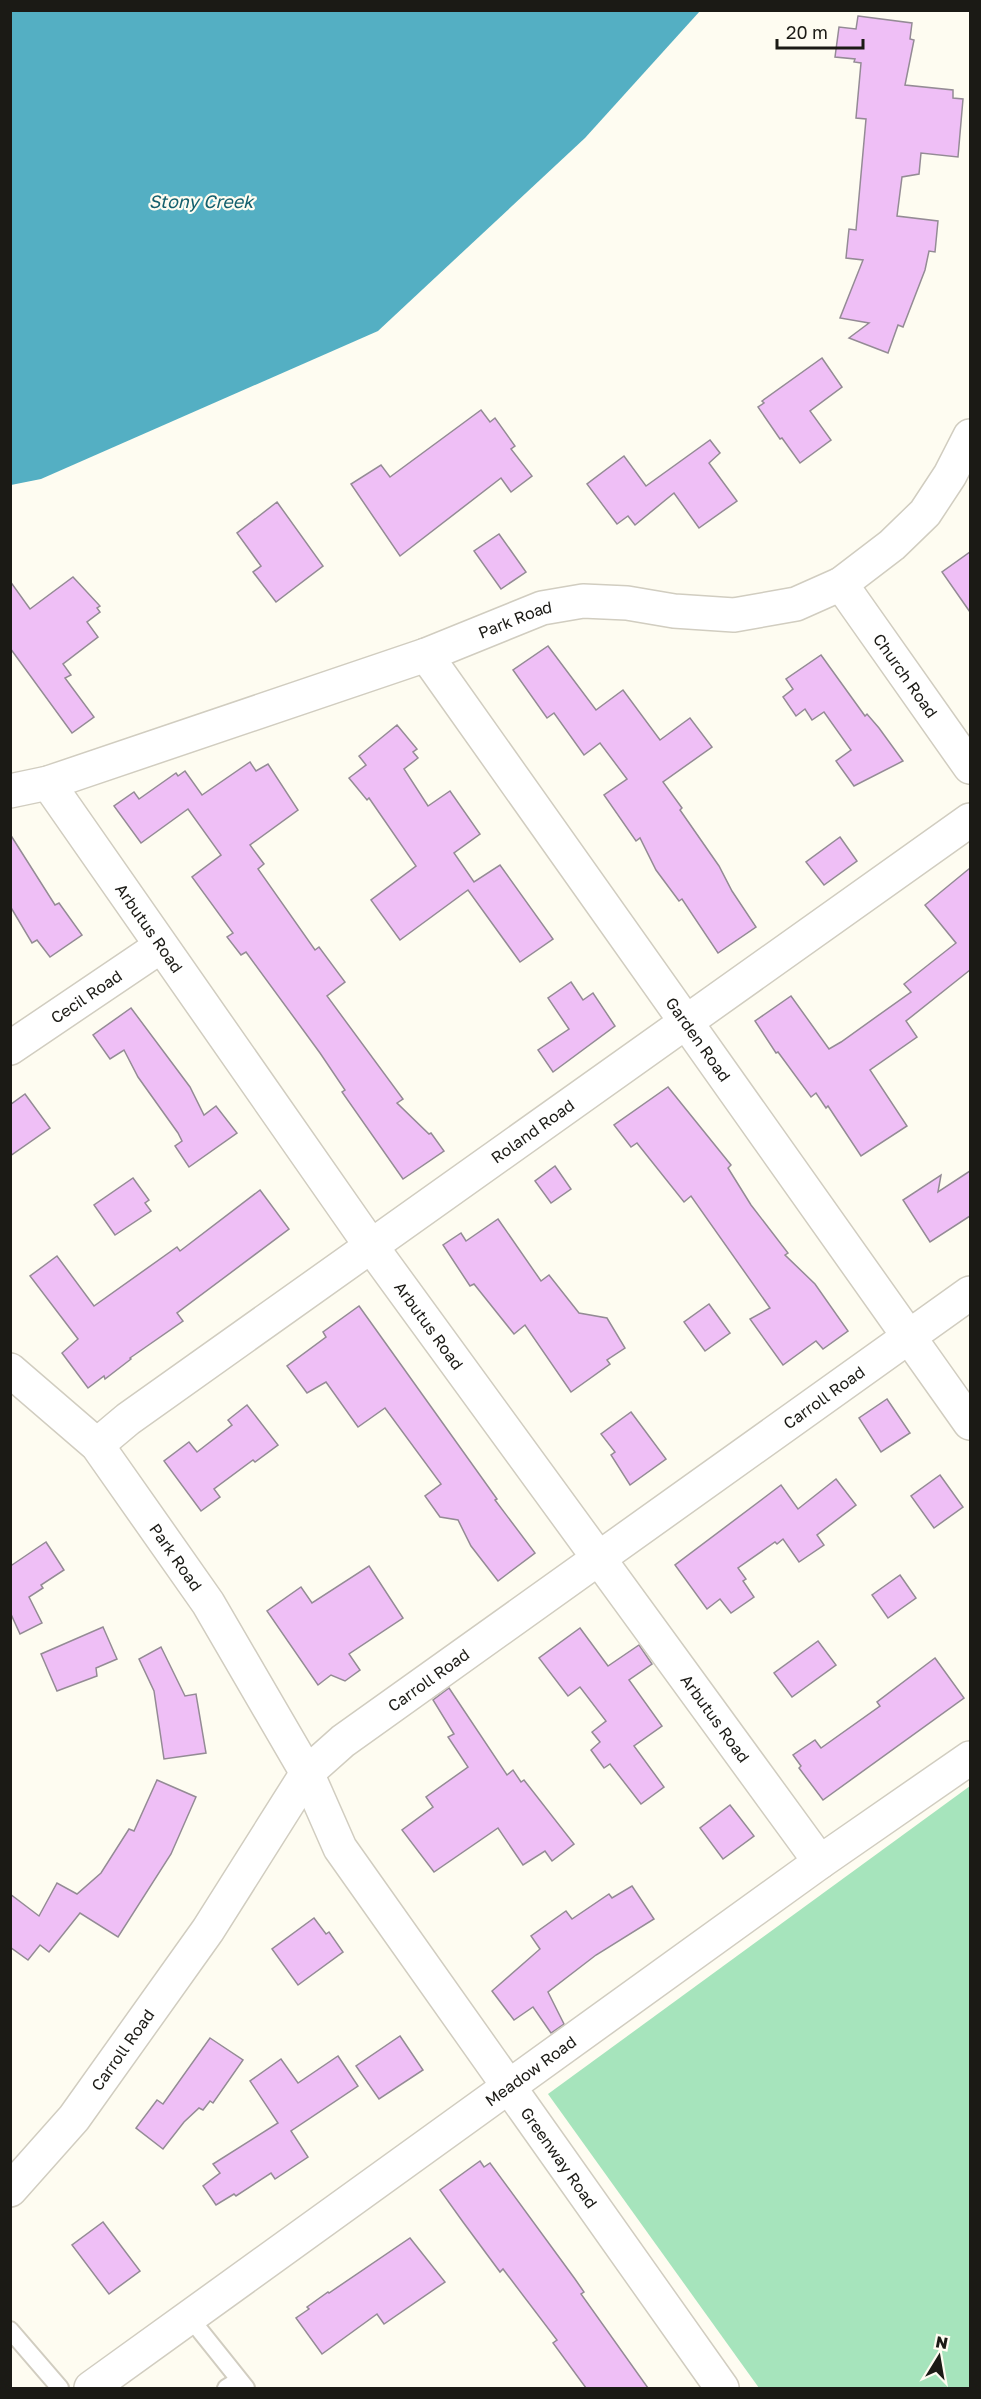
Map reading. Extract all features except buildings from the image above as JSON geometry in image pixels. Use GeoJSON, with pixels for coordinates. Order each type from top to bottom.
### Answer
{"type":"FeatureCollection","features":[{"type":"Feature","properties":{"kind":"street","name":"Park Road"},"geometry":{"type":"LineString","coordinates":[[10,791],[48,783],[426,655],[543,608],[583,601],[627,603],[674,611],[734,615],[796,604],[841,584],[892,545],[925,513],[950,475],[970,436]]}},
{"type":"Feature","properties":{"kind":"street","name":"Church Road"},"geometry":{"type":"LineString","coordinates":[[841,584],[970,767]]}},
{"type":"Feature","properties":{"kind":"street","name":"Garden Road"},"geometry":{"type":"LineString","coordinates":[[426,655],[970,1423]]}},
{"type":"Feature","properties":{"kind":"street","name":"Arbutus Road"},"geometry":{"type":"LineString","coordinates":[[48,783],[371,1246],[820,1862]]}},
{"type":"Feature","properties":{"kind":"street","name":"Roland Road"},"geometry":{"type":"LineString","coordinates":[[97,1445],[128,1419],[970,820]]}},
{"type":"Feature","properties":{"kind":"street","name":"Cecil Road"},"geometry":{"type":"LineString","coordinates":[[10,1048],[161,946]]}},
{"type":"Feature","properties":{"kind":"street","name":"Carroll Road"},"geometry":{"type":"LineString","coordinates":[[10,2190],[86,2102],[208,1930],[307,1773],[343,1741],[970,1293]]}},
{"type":"Feature","properties":{"kind":"street","name":"Park Road"},"geometry":{"type":"LineString","coordinates":[[10,1370],[97,1445],[208,1603],[307,1773]]}},
{"type":"Feature","properties":{"kind":"street","name":"Meadow Road"},"geometry":{"type":"LineString","coordinates":[[91,2388],[820,1862],[970,1758]]}},
{"type":"Feature","properties":{"kind":"street","name":"Greenway Road"},"geometry":{"type":"LineString","coordinates":[[307,1773],[340,1848],[723,2388]]}},
{"type":"Feature","properties":{"kind":"lane"},"geometry":{"type":"LineString","coordinates":[[190,2318],[237,2385]]}},
{"type":"Feature","properties":{"kind":"lane"},"geometry":{"type":"LineString","coordinates":[[10,2330],[60,2388]]}},
{"type":"Feature","properties":{"kind":"green space"},"geometry":{"type":"Polygon","coordinates":[[[970,1786],[970,2388],[759,2388],[548,2094],[970,1786]]]}},
{"type":"Feature","properties":{"kind":"water","name":"Stony Creek"},"geometry":{"type":"Polygon","coordinates":[[[11,10],[700,11],[585,138],[378,331],[41,479],[11,485],[11,10]]]}}]}
